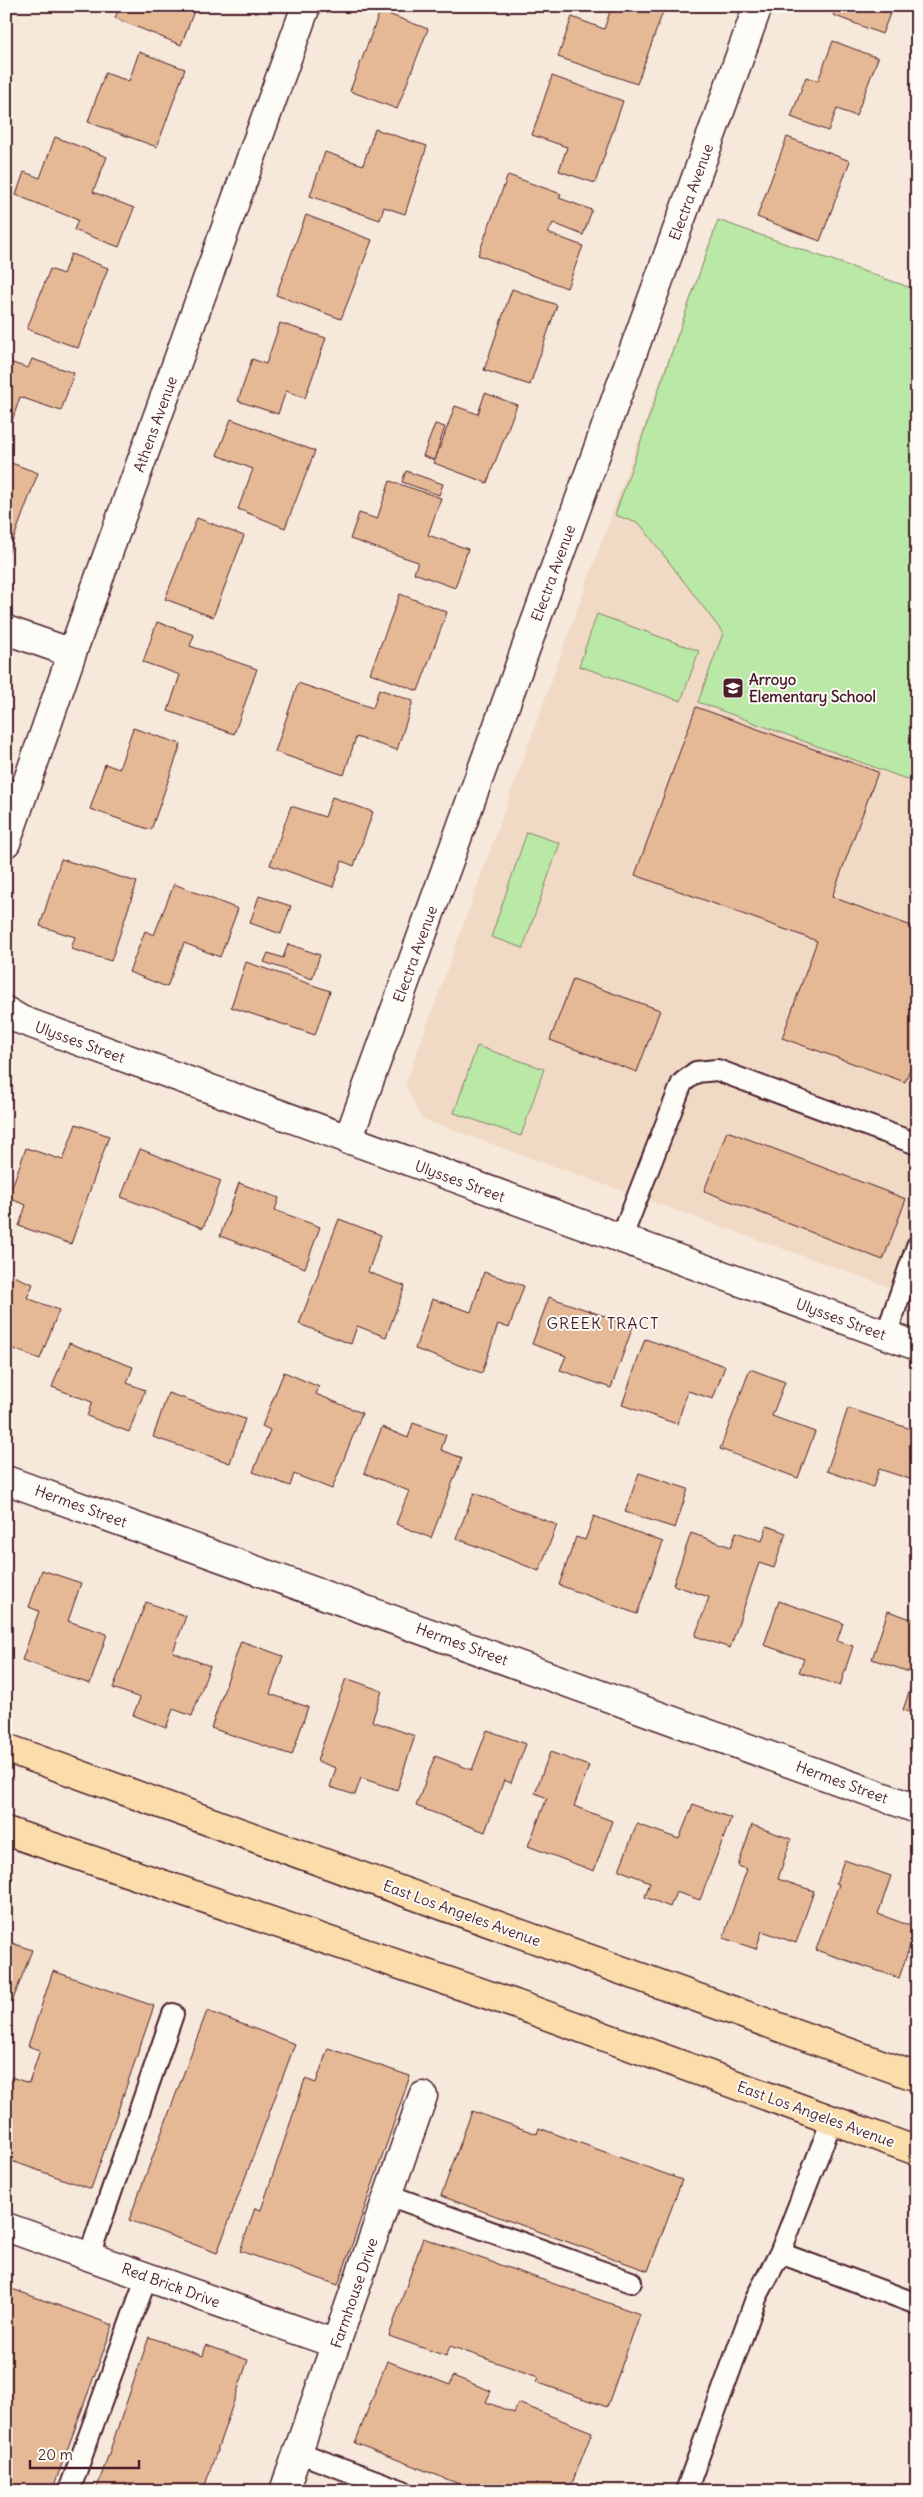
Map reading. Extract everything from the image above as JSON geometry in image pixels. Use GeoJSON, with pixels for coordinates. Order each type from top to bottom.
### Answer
{"type":"FeatureCollection","features":[{"type":"Feature","properties":{"kind":"main road","name":"East Los Angeles Avenue"},"geometry":{"type":"LineString","coordinates":[[6,1748],[917,2077]]}},
{"type":"Feature","properties":{"kind":"main road","name":"East Los Angeles Avenue"},"geometry":{"type":"LineString","coordinates":[[6,1831],[515,2004],[917,2151]]}},
{"type":"Feature","properties":{"kind":"street","name":"Athens Avenue"},"geometry":{"type":"LineString","coordinates":[[6,843],[72,653],[306,6]]}},
{"type":"Feature","properties":{"kind":"street","name":"Electra Avenue"},"geometry":{"type":"LineString","coordinates":[[348,1140],[758,6]]}},
{"type":"Feature","properties":{"kind":"street"},"geometry":{"type":"LineString","coordinates":[[6,630],[72,653]]}},
{"type":"Feature","properties":{"kind":"street","name":"Ulysses Street"},"geometry":{"type":"LineString","coordinates":[[6,1011],[30,1024],[917,1346]]}},
{"type":"Feature","properties":{"kind":"street","name":"Hermes Street"},"geometry":{"type":"LineString","coordinates":[[6,1480],[917,1809]]}},
{"type":"Feature","properties":{"kind":"street","name":"Farmhouse Drive"},"geometry":{"type":"LineString","coordinates":[[284,2491],[423,2096]]}},
{"type":"Feature","properties":{"kind":"street","name":"Red Brick Drive"},"geometry":{"type":"LineString","coordinates":[[6,2226],[336,2344]]}},
{"type":"Feature","properties":{"kind":"lane"},"geometry":{"type":"LineString","coordinates":[[621,1239],[682,1083],[696,1072],[717,1070],[917,1144]]}},
{"type":"Feature","properties":{"kind":"lane"},"geometry":{"type":"LineString","coordinates":[[886,1335],[917,1246]]}},
{"type":"Feature","properties":{"kind":"lane"},"geometry":{"type":"LineString","coordinates":[[89,2256],[173,2014]]}},
{"type":"Feature","properties":{"kind":"lane"},"geometry":{"type":"LineString","coordinates":[[686,2491],[757,2296],[780,2253],[832,2120]]}},
{"type":"Feature","properties":{"kind":"lane"},"geometry":{"type":"LineString","coordinates":[[388,2195],[630,2282]]}},
{"type":"Feature","properties":{"kind":"lane"},"geometry":{"type":"LineString","coordinates":[[780,2253],[917,2304]]}},
{"type":"Feature","properties":{"kind":"lane"},"geometry":{"type":"LineString","coordinates":[[69,2491],[147,2276]]}},
{"type":"Feature","properties":{"kind":"lane"},"geometry":{"type":"LineString","coordinates":[[298,2452],[403,2491]]}},
{"type":"Feature","properties":{"kind":"shaded area","name":"Arroyo Elementary School"},"geometry":{"type":"Polygon","coordinates":[[[718,220],[917,289],[917,1297],[422,1119],[405,1086],[718,220]]]}},
{"type":"Feature","properties":{"kind":"green space"},"geometry":{"type":"Polygon","coordinates":[[[718,220],[917,290],[917,783],[698,702],[723,633],[640,524],[615,515],[718,220]]]}},
{"type":"Feature","properties":{"kind":"green space"},"geometry":{"type":"Polygon","coordinates":[[[597,614],[699,651],[681,701],[579,666],[597,614]]]}},
{"type":"Feature","properties":{"kind":"green space"},"geometry":{"type":"Polygon","coordinates":[[[527,832],[560,843],[523,948],[491,937],[527,832]]]}},
{"type":"Feature","properties":{"kind":"green space"},"geometry":{"type":"Polygon","coordinates":[[[477,1046],[544,1069],[521,1136],[454,1113],[477,1046]]]}},
{"type":"Feature","properties":{"kind":"building"},"geometry":{"type":"Polygon","coordinates":[[[120,6],[196,6],[181,45],[115,18],[120,6]]]}},
{"type":"Feature","properties":{"kind":"building"},"geometry":{"type":"Polygon","coordinates":[[[612,6],[665,6],[637,84],[558,57],[572,17],[604,29],[612,6]]]}},
{"type":"Feature","properties":{"kind":"building"},"geometry":{"type":"Polygon","coordinates":[[[837,6],[893,6],[882,34],[833,15],[837,6]]]}},
{"type":"Feature","properties":{"kind":"building"},"geometry":{"type":"Polygon","coordinates":[[[380,11],[428,29],[397,109],[350,91],[380,11]]]}},
{"type":"Feature","properties":{"kind":"building"},"geometry":{"type":"Polygon","coordinates":[[[833,41],[878,58],[856,116],[837,109],[828,131],[791,117],[806,77],[818,81],[833,41]]]}},
{"type":"Feature","properties":{"kind":"building"},"geometry":{"type":"Polygon","coordinates":[[[139,52],[185,69],[157,147],[88,122],[105,73],[129,81],[139,52]]]}},
{"type":"Feature","properties":{"kind":"building"},"geometry":{"type":"Polygon","coordinates":[[[552,76],[623,101],[595,183],[559,171],[567,147],[532,135],[552,76]]]}},
{"type":"Feature","properties":{"kind":"building"},"geometry":{"type":"Polygon","coordinates":[[[375,129],[427,146],[405,214],[384,207],[380,220],[310,196],[325,152],[363,165],[375,129]]]}},
{"type":"Feature","properties":{"kind":"building"},"geometry":{"type":"Polygon","coordinates":[[[55,137],[107,157],[93,192],[134,208],[119,247],[74,230],[78,220],[16,195],[24,172],[40,178],[55,137]]]}},
{"type":"Feature","properties":{"kind":"building"},"geometry":{"type":"Polygon","coordinates":[[[787,137],[850,161],[820,241],[757,217],[787,137]]]}},
{"type":"Feature","properties":{"kind":"building"},"geometry":{"type":"Polygon","coordinates":[[[508,175],[561,194],[559,198],[592,210],[583,235],[553,223],[548,233],[583,246],[567,288],[478,255],[508,175]]]}},
{"type":"Feature","properties":{"kind":"building"},"geometry":{"type":"Polygon","coordinates":[[[306,215],[372,240],[341,319],[276,295],[306,215]]]}},
{"type":"Feature","properties":{"kind":"building"},"geometry":{"type":"Polygon","coordinates":[[[71,254],[108,268],[78,348],[27,329],[50,269],[63,274],[71,254]]]}},
{"type":"Feature","properties":{"kind":"building"},"geometry":{"type":"Polygon","coordinates":[[[512,289],[557,305],[530,385],[484,370],[512,289]]]}},
{"type":"Feature","properties":{"kind":"building"},"geometry":{"type":"Polygon","coordinates":[[[280,323],[326,338],[305,398],[286,391],[278,414],[238,401],[252,359],[266,364],[280,323]]]}},
{"type":"Feature","properties":{"kind":"building"},"geometry":{"type":"Polygon","coordinates":[[[32,359],[74,373],[61,411],[20,397],[8,433],[6,361],[28,368],[32,359]]]}},
{"type":"Feature","properties":{"kind":"building"},"geometry":{"type":"Polygon","coordinates":[[[485,393],[517,405],[487,483],[434,463],[455,406],[478,414],[485,393]]]}},
{"type":"Feature","properties":{"kind":"building"},"geometry":{"type":"Polygon","coordinates":[[[231,419],[315,451],[285,528],[238,509],[253,469],[217,455],[231,419]]]}},
{"type":"Feature","properties":{"kind":"building"},"geometry":{"type":"Polygon","coordinates":[[[435,424],[445,427],[434,460],[423,456],[435,424]]]}},
{"type":"Feature","properties":{"kind":"building"},"geometry":{"type":"Polygon","coordinates":[[[6,461],[38,473],[8,554],[6,554],[6,461]]]}},
{"type":"Feature","properties":{"kind":"building"},"geometry":{"type":"Polygon","coordinates":[[[406,471],[443,484],[439,495],[402,482],[406,471]]]}},
{"type":"Feature","properties":{"kind":"building"},"geometry":{"type":"Polygon","coordinates":[[[390,481],[441,498],[428,535],[468,549],[455,588],[414,573],[418,562],[350,539],[359,513],[377,519],[390,481]]]}},
{"type":"Feature","properties":{"kind":"building"},"geometry":{"type":"Polygon","coordinates":[[[197,518],[244,536],[213,617],[165,599],[197,518]]]}},
{"type":"Feature","properties":{"kind":"building"},"geometry":{"type":"Polygon","coordinates":[[[400,594],[447,612],[418,691],[370,673],[400,594]]]}},
{"type":"Feature","properties":{"kind":"building"},"geometry":{"type":"Polygon","coordinates":[[[157,622],[194,635],[190,646],[257,669],[234,734],[168,711],[180,675],[143,662],[157,622]]]}},
{"type":"Feature","properties":{"kind":"building"},"geometry":{"type":"Polygon","coordinates":[[[298,683],[373,708],[379,689],[413,701],[397,750],[356,737],[344,775],[275,752],[298,683]]]}},
{"type":"Feature","properties":{"kind":"building"},"geometry":{"type":"Polygon","coordinates":[[[696,707],[878,772],[832,897],[917,928],[917,1050],[905,1082],[782,1038],[817,941],[635,875],[696,707]]]}},
{"type":"Feature","properties":{"kind":"building"},"geometry":{"type":"Polygon","coordinates":[[[133,728],[181,744],[151,830],[90,809],[105,764],[119,769],[133,728]]]}},
{"type":"Feature","properties":{"kind":"building"},"geometry":{"type":"Polygon","coordinates":[[[332,797],[373,812],[354,866],[342,861],[333,887],[270,865],[291,806],[325,817],[332,797]]]}},
{"type":"Feature","properties":{"kind":"building"},"geometry":{"type":"Polygon","coordinates":[[[61,859],[137,882],[111,961],[71,949],[75,937],[40,926],[61,859]]]}},
{"type":"Feature","properties":{"kind":"building"},"geometry":{"type":"Polygon","coordinates":[[[174,884],[238,909],[220,957],[184,943],[167,987],[129,972],[145,931],[154,935],[174,884]]]}},
{"type":"Feature","properties":{"kind":"building"},"geometry":{"type":"Polygon","coordinates":[[[259,896],[291,906],[281,934],[250,923],[259,896]]]}},
{"type":"Feature","properties":{"kind":"building"},"geometry":{"type":"Polygon","coordinates":[[[288,944],[320,955],[312,979],[264,962],[268,953],[283,958],[288,944]]]}},
{"type":"Feature","properties":{"kind":"building"},"geometry":{"type":"Polygon","coordinates":[[[246,962],[330,991],[315,1035],[231,1007],[246,962]]]}},
{"type":"Feature","properties":{"kind":"building"},"geometry":{"type":"Polygon","coordinates":[[[573,979],[660,1010],[637,1072],[550,1040],[573,979]]]}},
{"type":"Feature","properties":{"kind":"building"},"geometry":{"type":"Polygon","coordinates":[[[76,1124],[109,1136],[71,1244],[19,1226],[26,1205],[8,1198],[26,1148],[63,1160],[76,1124]]]}},
{"type":"Feature","properties":{"kind":"building"},"geometry":{"type":"Polygon","coordinates":[[[727,1131],[906,1199],[883,1260],[704,1191],[727,1131]]]}},
{"type":"Feature","properties":{"kind":"building"},"geometry":{"type":"Polygon","coordinates":[[[140,1149],[221,1181],[203,1228],[121,1197],[140,1149]]]}},
{"type":"Feature","properties":{"kind":"building"},"geometry":{"type":"Polygon","coordinates":[[[239,1183],[279,1198],[275,1210],[320,1227],[305,1268],[220,1236],[239,1183]]]}},
{"type":"Feature","properties":{"kind":"building"},"geometry":{"type":"Polygon","coordinates":[[[339,1219],[381,1235],[368,1272],[405,1286],[386,1337],[357,1326],[351,1344],[299,1324],[339,1219]]]}},
{"type":"Feature","properties":{"kind":"building"},"geometry":{"type":"Polygon","coordinates":[[[484,1272],[524,1286],[509,1328],[498,1324],[482,1373],[415,1349],[432,1299],[471,1312],[484,1272]]]}},
{"type":"Feature","properties":{"kind":"building"},"geometry":{"type":"Polygon","coordinates":[[[6,1273],[33,1284],[27,1298],[59,1310],[40,1359],[6,1346],[6,1273]]]}},
{"type":"Feature","properties":{"kind":"building"},"geometry":{"type":"Polygon","coordinates":[[[549,1297],[633,1326],[611,1388],[560,1370],[566,1356],[532,1344],[549,1297]]]}},
{"type":"Feature","properties":{"kind":"building"},"geometry":{"type":"Polygon","coordinates":[[[645,1339],[725,1366],[713,1399],[688,1391],[677,1424],[622,1405],[645,1339]]]}},
{"type":"Feature","properties":{"kind":"building"},"geometry":{"type":"Polygon","coordinates":[[[69,1343],[133,1367],[127,1383],[145,1390],[129,1432],[87,1416],[92,1402],[52,1387],[69,1343]]]}},
{"type":"Feature","properties":{"kind":"building"},"geometry":{"type":"Polygon","coordinates":[[[750,1369],[785,1382],[772,1416],[815,1432],[798,1478],[720,1449],[750,1369]]]}},
{"type":"Feature","properties":{"kind":"building"},"geometry":{"type":"Polygon","coordinates":[[[284,1372],[319,1387],[316,1394],[362,1413],[332,1489],[294,1474],[290,1486],[253,1472],[270,1430],[262,1426],[284,1372]]]}},
{"type":"Feature","properties":{"kind":"building"},"geometry":{"type":"Polygon","coordinates":[[[168,1393],[245,1419],[230,1463],[153,1437],[168,1393]]]}},
{"type":"Feature","properties":{"kind":"building"},"geometry":{"type":"Polygon","coordinates":[[[848,1408],[917,1431],[917,1468],[913,1480],[879,1469],[873,1487],[827,1471],[848,1408]]]}},
{"type":"Feature","properties":{"kind":"building"},"geometry":{"type":"Polygon","coordinates":[[[413,1423],[446,1435],[441,1450],[462,1458],[431,1538],[396,1524],[409,1491],[364,1473],[382,1427],[408,1438],[413,1423]]]}},
{"type":"Feature","properties":{"kind":"building"},"geometry":{"type":"Polygon","coordinates":[[[639,1473],[688,1489],[675,1528],[625,1512],[639,1473]]]}},
{"type":"Feature","properties":{"kind":"building"},"geometry":{"type":"Polygon","coordinates":[[[474,1493],[557,1525],[539,1571],[456,1538],[474,1493]]]}},
{"type":"Feature","properties":{"kind":"building"},"geometry":{"type":"Polygon","coordinates":[[[594,1516],[663,1542],[637,1614],[559,1585],[576,1537],[585,1540],[594,1516]]]}},
{"type":"Feature","properties":{"kind":"building"},"geometry":{"type":"Polygon","coordinates":[[[767,1526],[786,1533],[774,1568],[759,1563],[730,1648],[695,1636],[709,1597],[673,1585],[691,1533],[731,1547],[736,1532],[762,1541],[767,1526]]]}},
{"type":"Feature","properties":{"kind":"building"},"geometry":{"type":"Polygon","coordinates":[[[42,1570],[81,1583],[68,1621],[107,1634],[90,1684],[22,1660],[39,1611],[29,1607],[42,1570]]]}},
{"type":"Feature","properties":{"kind":"building"},"geometry":{"type":"Polygon","coordinates":[[[779,1601],[843,1623],[837,1641],[853,1646],[840,1686],[799,1672],[804,1659],[764,1645],[779,1601]]]}},
{"type":"Feature","properties":{"kind":"building"},"geometry":{"type":"Polygon","coordinates":[[[146,1602],[186,1616],[173,1652],[210,1666],[192,1716],[173,1709],[166,1728],[133,1715],[140,1698],[113,1688],[146,1602]]]}},
{"type":"Feature","properties":{"kind":"building"},"geometry":{"type":"Polygon","coordinates":[[[888,1611],[917,1621],[917,1715],[903,1710],[915,1674],[872,1659],[888,1611]]]}},
{"type":"Feature","properties":{"kind":"building"},"geometry":{"type":"Polygon","coordinates":[[[241,1641],[283,1656],[270,1694],[308,1707],[292,1755],[211,1728],[241,1641]]]}},
{"type":"Feature","properties":{"kind":"building"},"geometry":{"type":"Polygon","coordinates":[[[346,1678],[382,1691],[372,1721],[415,1736],[397,1790],[361,1778],[355,1795],[330,1787],[336,1768],[317,1761],[346,1678]]]}},
{"type":"Feature","properties":{"kind":"building"},"geometry":{"type":"Polygon","coordinates":[[[487,1730],[526,1744],[511,1783],[504,1780],[485,1832],[416,1806],[435,1756],[472,1770],[487,1730]]]}},
{"type":"Feature","properties":{"kind":"building"},"geometry":{"type":"Polygon","coordinates":[[[550,1752],[589,1766],[574,1806],[612,1821],[594,1871],[528,1846],[547,1798],[535,1793],[550,1752]]]}},
{"type":"Feature","properties":{"kind":"building"},"geometry":{"type":"Polygon","coordinates":[[[693,1804],[731,1818],[700,1900],[676,1892],[670,1907],[645,1897],[650,1882],[619,1870],[637,1824],[679,1839],[693,1804]]]}},
{"type":"Feature","properties":{"kind":"building"},"geometry":{"type":"Polygon","coordinates":[[[752,1825],[791,1839],[778,1879],[814,1891],[796,1943],[762,1931],[756,1949],[723,1938],[747,1869],[738,1866],[752,1825]]]}},
{"type":"Feature","properties":{"kind":"building"},"geometry":{"type":"Polygon","coordinates":[[[844,1860],[891,1876],[878,1914],[916,1928],[899,1978],[816,1950],[839,1884],[836,1883],[844,1860]]]}},
{"type":"Feature","properties":{"kind":"building"},"geometry":{"type":"Polygon","coordinates":[[[6,1941],[32,1950],[6,2018],[6,1941]]]}},
{"type":"Feature","properties":{"kind":"building"},"geometry":{"type":"Polygon","coordinates":[[[53,1971],[154,2006],[91,2189],[6,2159],[6,2092],[11,2077],[29,2083],[40,2050],[28,2046],[53,1971]]]}},
{"type":"Feature","properties":{"kind":"building"},"geometry":{"type":"Polygon","coordinates":[[[207,2011],[295,2044],[217,2253],[129,2220],[207,2011]]]}},
{"type":"Feature","properties":{"kind":"building"},"geometry":{"type":"Polygon","coordinates":[[[328,2048],[410,2076],[338,2285],[240,2251],[255,2208],[261,2210],[305,2079],[316,2083],[328,2048]]]}},
{"type":"Feature","properties":{"kind":"building"},"geometry":{"type":"Polygon","coordinates":[[[472,2111],[537,2134],[539,2128],[682,2180],[648,2271],[441,2196],[472,2111]]]}},
{"type":"Feature","properties":{"kind":"building"},"geometry":{"type":"Polygon","coordinates":[[[423,2238],[640,2314],[607,2407],[536,2382],[538,2377],[450,2346],[446,2356],[389,2336],[423,2238]]]}},
{"type":"Feature","properties":{"kind":"building"},"geometry":{"type":"Polygon","coordinates":[[[12,2289],[113,2325],[52,2491],[6,2491],[6,2304],[12,2289]]]}},
{"type":"Feature","properties":{"kind":"building"},"geometry":{"type":"Polygon","coordinates":[[[149,2337],[203,2356],[206,2345],[248,2360],[203,2491],[96,2491],[149,2337]]]}},
{"type":"Feature","properties":{"kind":"building"},"geometry":{"type":"Polygon","coordinates":[[[387,2361],[450,2385],[453,2376],[491,2391],[486,2402],[514,2413],[518,2403],[592,2432],[569,2491],[477,2491],[355,2443],[387,2361]]]}},
{"type":"Feature","properties":{"kind":"place","name":"Arroyo Elementary School"},"geometry":{"type":"Point","coordinates":[733,688]}},
{"type":"Feature","properties":{"kind":"district","name":"GREEK TRACT"},"geometry":{"type":"Point","coordinates":[603,1323]}}]}
